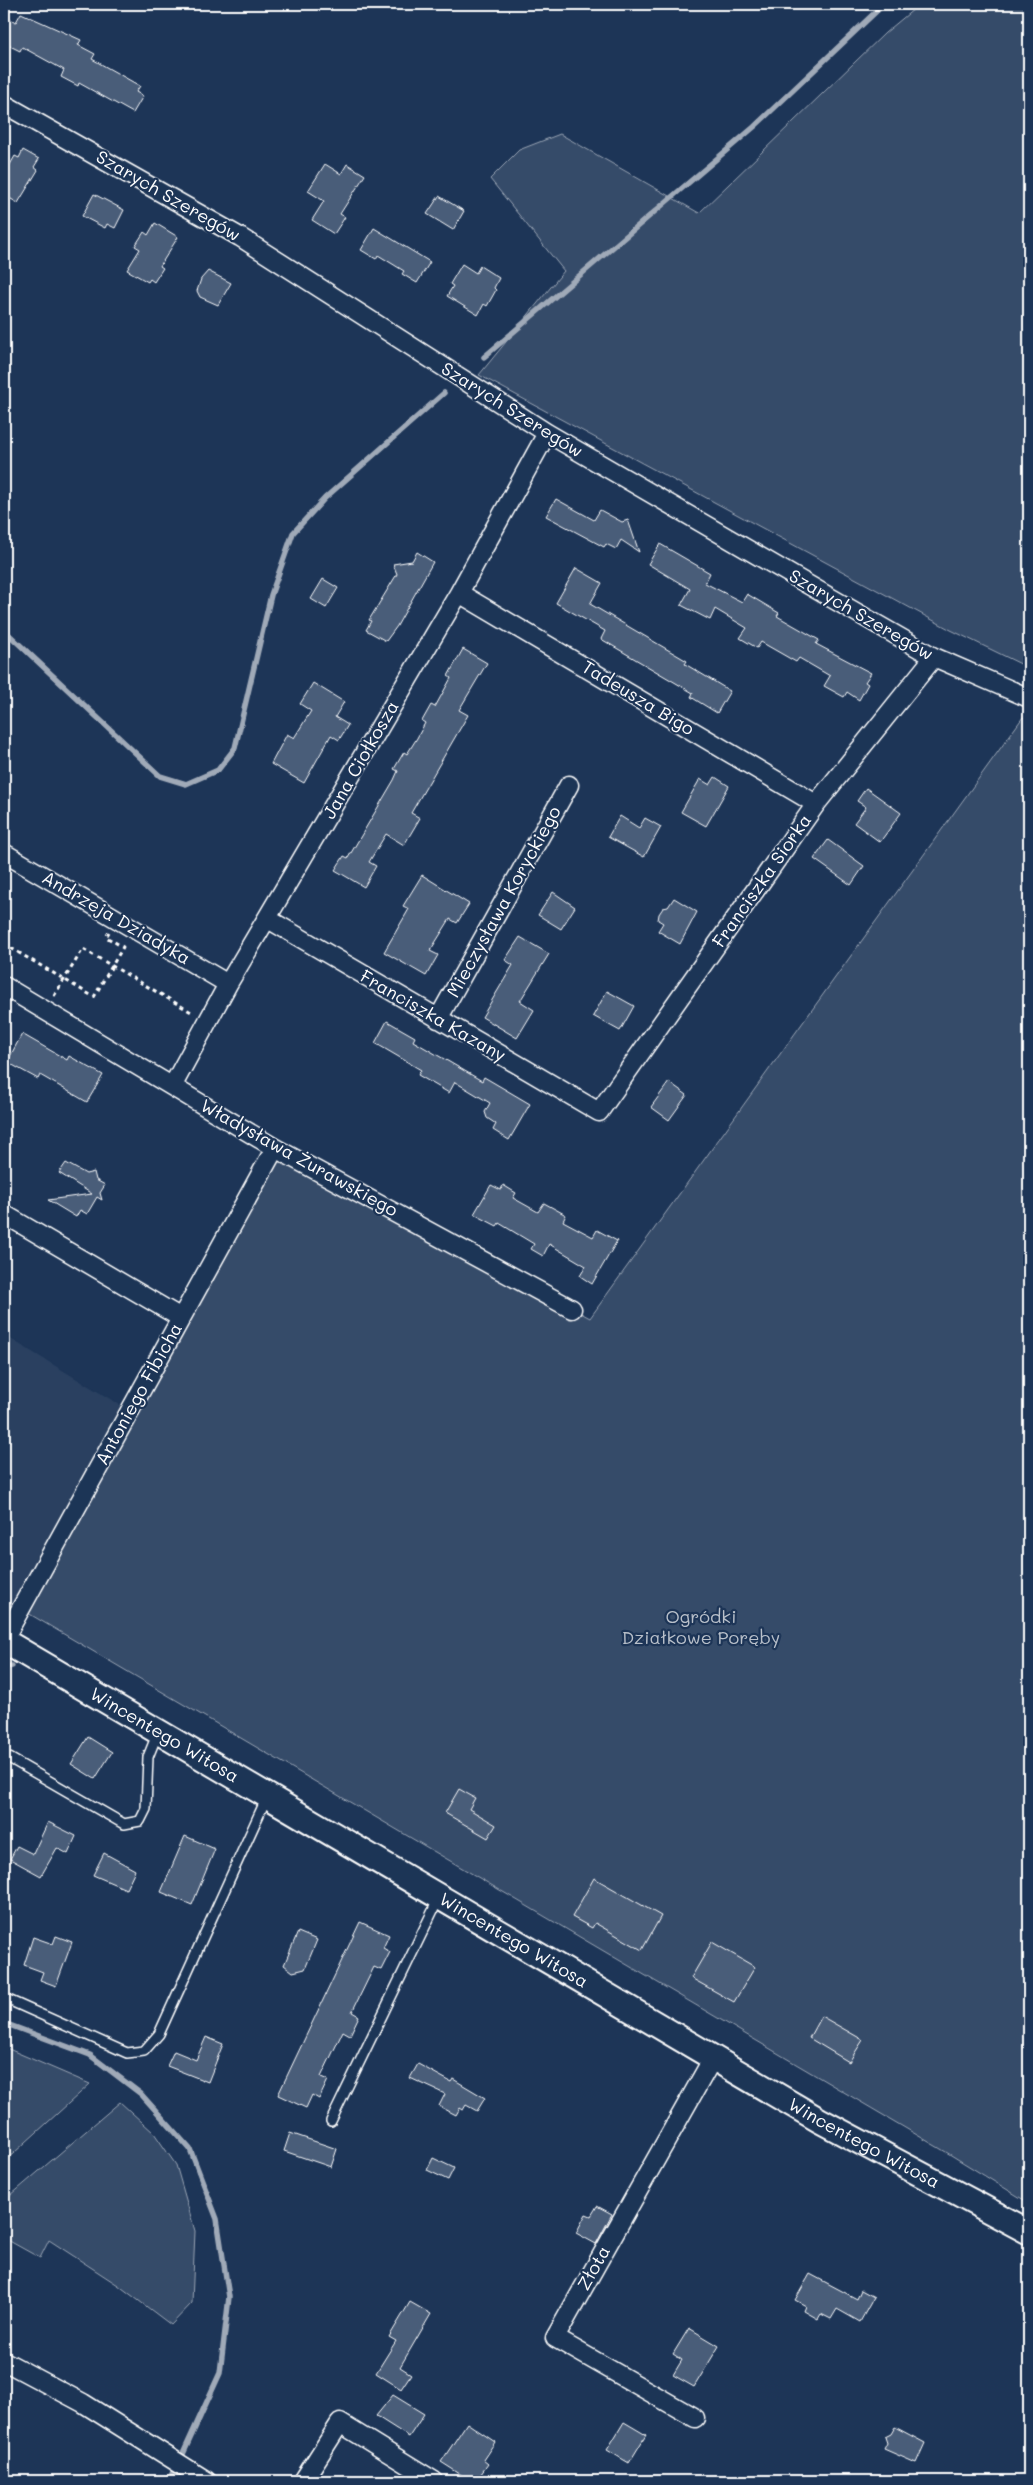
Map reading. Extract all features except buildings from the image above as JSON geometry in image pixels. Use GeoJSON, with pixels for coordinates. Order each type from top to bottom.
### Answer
{"type":"FeatureCollection","features":[{"type":"Feature","properties":{"kind":"street","name":"Szarych Szeregów"},"geometry":{"type":"LineString","coordinates":[[4,104],[240,237],[547,433],[934,657],[1029,698]]}},
{"type":"Feature","properties":{"kind":"street","name":"Jana Ciołkosza"},"geometry":{"type":"LineString","coordinates":[[172,1085],[209,1022],[228,984],[460,593],[547,433]]}},
{"type":"Feature","properties":{"kind":"street","name":"Tadeusza Bigo"},"geometry":{"type":"LineString","coordinates":[[460,593],[816,804]]}},
{"type":"Feature","properties":{"kind":"street","name":"Franciszka Siorka"},"geometry":{"type":"LineString","coordinates":[[599,1112],[816,804],[934,657]]}},
{"type":"Feature","properties":{"kind":"street","name":"Mieczysława Koryckiego"},"geometry":{"type":"LineString","coordinates":[[438,1019],[569,785]]}},
{"type":"Feature","properties":{"kind":"street","name":"Andrzeja Dziadyka"},"geometry":{"type":"LineString","coordinates":[[4,853],[228,984]]}},
{"type":"Feature","properties":{"kind":"street","name":"Franciszka Kazany"},"geometry":{"type":"LineString","coordinates":[[268,919],[599,1112]]}},
{"type":"Feature","properties":{"kind":"street","name":"Władysława Żurawskiego"},"geometry":{"type":"LineString","coordinates":[[4,986],[172,1085],[274,1148],[572,1309]]}},
{"type":"Feature","properties":{"kind":"street","name":"Antoniego Fibicha"},"geometry":{"type":"LineString","coordinates":[[4,1640],[274,1148]]}},
{"type":"Feature","properties":{"kind":"street"},"geometry":{"type":"LineString","coordinates":[[4,1214],[181,1318]]}},
{"type":"Feature","properties":{"kind":"street","name":"Wincentego Witosa"},"geometry":{"type":"LineString","coordinates":[[4,1640],[819,2120],[1029,2232]]}},
{"type":"Feature","properties":{"kind":"street","name":"Złota"},"geometry":{"type":"LineString","coordinates":[[695,2418],[555,2338],[713,2058]]}},
{"type":"Feature","properties":{"kind":"street"},"geometry":{"type":"LineString","coordinates":[[4,2360],[83,2403],[207,2481]]}},
{"type":"Feature","properties":{"kind":"street"},"geometry":{"type":"LineString","coordinates":[[303,2481],[340,2423],[434,2481]]}},
{"type":"Feature","properties":{"kind":"lane"},"geometry":{"type":"LineString","coordinates":[[4,1755],[124,1824],[140,1821],[146,1809],[148,1757],[158,1732]]}},
{"type":"Feature","properties":{"kind":"lane"},"geometry":{"type":"LineString","coordinates":[[4,1998],[127,2053],[144,2051],[159,2034],[268,1796]]}},
{"type":"Feature","properties":{"kind":"lane"},"geometry":{"type":"LineString","coordinates":[[331,2120],[440,1898]]}},
{"type":"Feature","properties":{"kind":"path"},"geometry":{"type":"LineString","coordinates":[[4,944],[94,997],[123,947],[106,937],[116,919]]}},
{"type":"Feature","properties":{"kind":"path"},"geometry":{"type":"LineString","coordinates":[[46,1010],[83,949],[209,1022]]}},
{"type":"Feature","properties":{"kind":"shaded area"},"geometry":{"type":"Polygon","coordinates":[[[4,1335],[130,1411],[21,1609],[4,1610],[4,1335]]]}},
{"type":"Feature","properties":{"kind":"green space"},"geometry":{"type":"Polygon","coordinates":[[[920,4],[1029,4],[1029,668],[951,630],[479,375],[564,271],[490,179],[519,150],[560,134],[699,213],[885,33],[920,4]]]}},
{"type":"Feature","properties":{"kind":"green space","name":"Ogródki Działkowe Poręby"},"geometry":{"type":"Polygon","coordinates":[[[1023,717],[1029,720],[1029,2203],[946,2152],[21,1609],[275,1148],[590,1318],[1023,717]]]}},
{"type":"Feature","properties":{"kind":"green space"},"geometry":{"type":"Polygon","coordinates":[[[4,2047],[90,2084],[4,2162],[4,2047]]]}},
{"type":"Feature","properties":{"kind":"green space"},"geometry":{"type":"Polygon","coordinates":[[[120,2102],[154,2133],[176,2165],[195,2231],[192,2303],[171,2325],[118,2285],[49,2240],[40,2258],[4,2238],[4,2201],[120,2102]]]}},
{"type":"Feature","properties":{"kind":"waterway"},"geometry":{"type":"LineString","coordinates":[[484,357],[754,127],[884,4]]}},
{"type":"Feature","properties":{"kind":"waterway"},"geometry":{"type":"LineString","coordinates":[[4,630],[160,776],[186,784],[218,770],[235,748],[271,595],[293,533],[325,498],[444,393]]}},
{"type":"Feature","properties":{"kind":"waterway"},"geometry":{"type":"LineString","coordinates":[[4,1667],[12,1666]]}},
{"type":"Feature","properties":{"kind":"waterway"},"geometry":{"type":"LineString","coordinates":[[4,2023],[90,2055],[141,2094],[190,2149],[217,2219],[229,2297],[220,2373],[183,2454]]}},
{"type":"Feature","properties":{"kind":"waterway"},"geometry":{"type":"LineString","coordinates":[[169,2481],[174,2472]]}}]}
